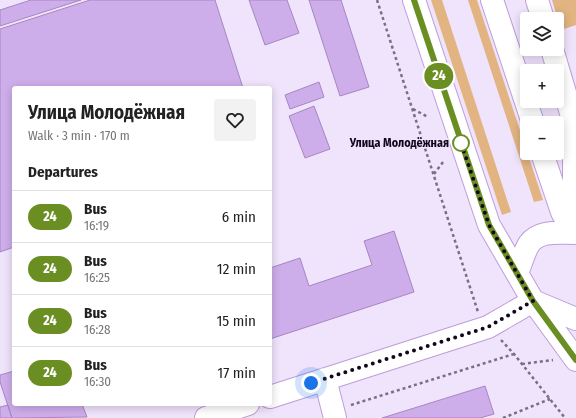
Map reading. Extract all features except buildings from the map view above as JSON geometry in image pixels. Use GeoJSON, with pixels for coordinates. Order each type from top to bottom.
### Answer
{"type":"FeatureCollection","features":[{"type":"Feature","properties":{"kind":"street"},"geometry":{"type":"LineString","coordinates":[[414,0],[489,225],[567,360]]}},
{"type":"Feature","properties":{"kind":"street"},"geometry":{"type":"LineString","coordinates":[[492,0],[531,116]]}},
{"type":"Feature","properties":{"kind":"street"},"geometry":{"type":"LineString","coordinates":[[537,0],[540,12]]}},
{"type":"Feature","properties":{"kind":"street"},"geometry":{"type":"LineString","coordinates":[[554,56],[574,122],[575,234]]}},
{"type":"Feature","properties":{"kind":"street"},"geometry":{"type":"LineString","coordinates":[[544,160],[562,212],[575,234]]}},
{"type":"Feature","properties":{"kind":"street"},"geometry":{"type":"LineString","coordinates":[[517,273],[530,243],[540,235],[550,233],[575,234]]}},
{"type":"Feature","properties":{"kind":"street"},"geometry":{"type":"LineString","coordinates":[[272,396],[325,378],[488,327],[533,301]]}},
{"type":"Feature","properties":{"kind":"street"},"geometry":{"type":"LineString","coordinates":[[533,301],[576,318]]}},
{"type":"Feature","properties":{"kind":"street"},"geometry":{"type":"LineString","coordinates":[[325,378],[334,414]]}},
{"type":"Feature","properties":{"kind":"street"},"geometry":{"type":"LineString","coordinates":[[206,418],[242,406]]}},
{"type":"Feature","properties":{"kind":"path"},"geometry":{"type":"LineString","coordinates":[[377,0],[480,319],[514,354],[565,418]]}},
{"type":"Feature","properties":{"kind":"path"},"geometry":{"type":"LineString","coordinates":[[412,109],[428,117]]}},
{"type":"Feature","properties":{"kind":"path"},"geometry":{"type":"LineString","coordinates":[[433,174],[443,162]]}},
{"type":"Feature","properties":{"kind":"path"},"geometry":{"type":"LineString","coordinates":[[334,414],[514,354]]}},
{"type":"Feature","properties":{"kind":"path"},"geometry":{"type":"LineString","coordinates":[[522,364],[567,360]]}},
{"type":"Feature","properties":{"kind":"path"},"geometry":{"type":"LineString","coordinates":[[503,418],[550,399]]}},
{"type":"Feature","properties":{"kind":"shaded area"},"geometry":{"type":"Polygon","coordinates":[[[431,0],[442,0],[511,212],[502,215],[431,0]]]}},
{"type":"Feature","properties":{"kind":"shaded area"},"geometry":{"type":"Polygon","coordinates":[[[468,0],[477,0],[520,130],[520,159],[468,0]]]}},
{"type":"Feature","properties":{"kind":"shaded area"},"geometry":{"type":"Polygon","coordinates":[[[552,0],[576,0],[576,25],[564,29],[564,12],[556,12],[552,0]]]}},
{"type":"Feature","properties":{"kind":"shaded area"},"geometry":{"type":"Polygon","coordinates":[[[520,160],[530,160],[543,200],[534,202],[520,160]]]}},
{"type":"Feature","properties":{"kind":"bus line","name":"24"},"geometry":{"type":"LineString","coordinates":[[414,0],[446,100],[489,225],[533,301],[576,360]]}},
{"type":"Feature","properties":{"kind":"place","name":"Улица Молодёжная"},"geometry":{"type":"Point","coordinates":[461,143]}},
{"type":"Feature","properties":{"kind":"route"},"geometry":{"type":"LineString","coordinates":[[311,383],[488,327],[533,301],[489,225],[461,143]]}}]}
